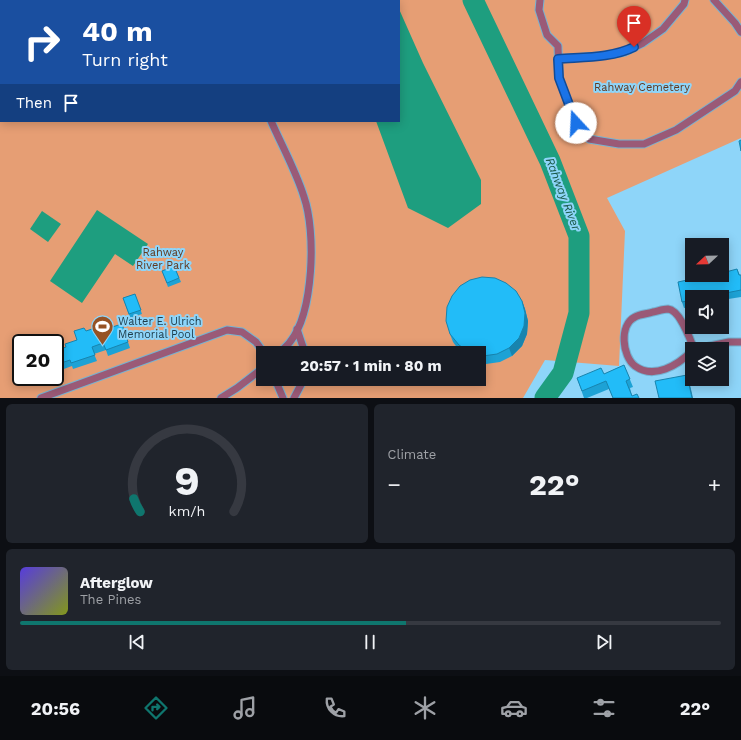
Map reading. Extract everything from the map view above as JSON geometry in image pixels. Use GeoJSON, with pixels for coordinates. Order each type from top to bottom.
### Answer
{"type":"FeatureCollection","features":[{"type":"Feature","properties":{"kind":"street"},"geometry":{"type":"LineString","coordinates":[[540,0],[539,10],[547,35],[558,46],[559,78],[576,123],[589,139],[619,144],[644,144],[676,130],[735,91],[741,82]]}},
{"type":"Feature","properties":{"kind":"street"},"geometry":{"type":"LineString","coordinates":[[558,59],[600,56],[625,52],[643,43],[663,29],[684,4],[685,0]]}},
{"type":"Feature","properties":{"kind":"street"},"geometry":{"type":"LineString","coordinates":[[714,0],[735,22],[741,32]]}},
{"type":"Feature","properties":{"kind":"street"},"geometry":{"type":"LineString","coordinates":[[271,122],[305,197],[310,219],[312,243],[307,296],[300,323],[291,342],[287,346]]}},
{"type":"Feature","properties":{"kind":"street"},"geometry":{"type":"LineString","coordinates":[[685,357],[670,368],[648,372],[641,369],[634,365],[629,359],[624,337],[626,327],[634,317],[658,310],[669,309],[677,314],[691,342]]}},
{"type":"Feature","properties":{"kind":"street"},"geometry":{"type":"LineString","coordinates":[[297,329],[303,346]]}},
{"type":"Feature","properties":{"kind":"street"},"geometry":{"type":"LineString","coordinates":[[41,398],[227,330],[242,332],[256,342],[259,346]]}},
{"type":"Feature","properties":{"kind":"street"},"geometry":{"type":"LineString","coordinates":[[729,342],[741,342]]}},
{"type":"Feature","properties":{"kind":"street"},"geometry":{"type":"LineString","coordinates":[[221,398],[256,373]]}},
{"type":"Feature","properties":{"kind":"street"},"geometry":{"type":"LineString","coordinates":[[278,386],[283,398]]}},
{"type":"Feature","properties":{"kind":"street"},"geometry":{"type":"LineString","coordinates":[[294,398],[300,386]]}},
{"type":"Feature","properties":{"kind":"green space","name":"Rahway River Park"},"geometry":{"type":"Polygon","coordinates":[[[400,0],[741,0],[741,138],[607,198],[625,231],[619,366],[545,360],[523,398],[0,398],[0,122],[400,122],[400,0]]]}},
{"type":"Feature","properties":{"kind":"shaded area"},"geometry":{"type":"Polygon","coordinates":[[[400,11],[423,63],[481,180],[481,204],[448,228],[408,208],[376,122],[400,122],[400,11]]]}},
{"type":"Feature","properties":{"kind":"shaded area"},"geometry":{"type":"Polygon","coordinates":[[[97,210],[148,244],[133,266],[115,254],[82,303],[50,281],[97,210]]]}},
{"type":"Feature","properties":{"kind":"shaded area"},"geometry":{"type":"Polygon","coordinates":[[[42,211],[61,224],[48,242],[30,229],[42,211]]]}},
{"type":"Feature","properties":{"kind":"building"},"geometry":{"type":"Polygon","coordinates":[[[741,140],[741,151],[739,141],[741,140]]]}},
{"type":"Feature","properties":{"kind":"building"},"geometry":{"type":"Polygon","coordinates":[[[174,266],[179,278],[167,283],[162,271],[174,266]]]}},
{"type":"Feature","properties":{"kind":"building"},"geometry":{"type":"Polygon","coordinates":[[[737,269],[739,275],[741,275],[741,290],[729,292],[729,290],[685,290],[685,301],[682,302],[678,282],[685,280],[685,282],[729,282],[729,271],[737,269]]]}},
{"type":"Feature","properties":{"kind":"building"},"geometry":{"type":"Polygon","coordinates":[[[482,277],[495,278],[506,283],[516,291],[522,301],[525,313],[524,326],[519,338],[509,348],[497,354],[486,356],[486,346],[460,346],[450,334],[446,321],[447,307],[452,296],[460,286],[470,280],[482,277]]]}},
{"type":"Feature","properties":{"kind":"building"},"geometry":{"type":"Polygon","coordinates":[[[135,294],[141,310],[129,314],[123,298],[135,294]]]}},
{"type":"Feature","properties":{"kind":"building","name":"Walter E. Ulrich Memorial Pool"},"geometry":{"type":"Polygon","coordinates":[[[106,320],[109,328],[122,324],[128,342],[106,350],[103,343],[92,347],[95,355],[71,363],[70,360],[64,362],[65,344],[77,340],[74,331],[84,328],[86,331],[98,327],[97,323],[106,320]]]}},
{"type":"Feature","properties":{"kind":"building"},"geometry":{"type":"Polygon","coordinates":[[[624,365],[630,379],[626,381],[632,396],[637,394],[639,398],[613,398],[606,381],[582,391],[577,378],[601,368],[604,374],[624,365]]]}},
{"type":"Feature","properties":{"kind":"building"},"geometry":{"type":"Polygon","coordinates":[[[685,375],[685,386],[689,386],[692,398],[659,398],[655,381],[685,375]]]}},
{"type":"Feature","properties":{"kind":"waterway","name":"Rahway River"},"geometry":{"type":"LineString","coordinates":[[473,0],[550,161],[579,236],[579,313],[563,373],[545,398]]}},
{"type":"Feature","properties":{"kind":"place","name":"Walter E. Ulrich Memorial Pool"},"geometry":{"type":"Point","coordinates":[103,346]}},
{"type":"Feature","properties":{"kind":"route"},"geometry":{"type":"LineString","coordinates":[[576,123],[559,78],[558,59],[600,56],[625,52],[634,47]]}},
{"type":"Feature","properties":{"kind":"park label","name":"Rahway Cemetery"},"geometry":{"type":"Point","coordinates":[642,87]}}]}
